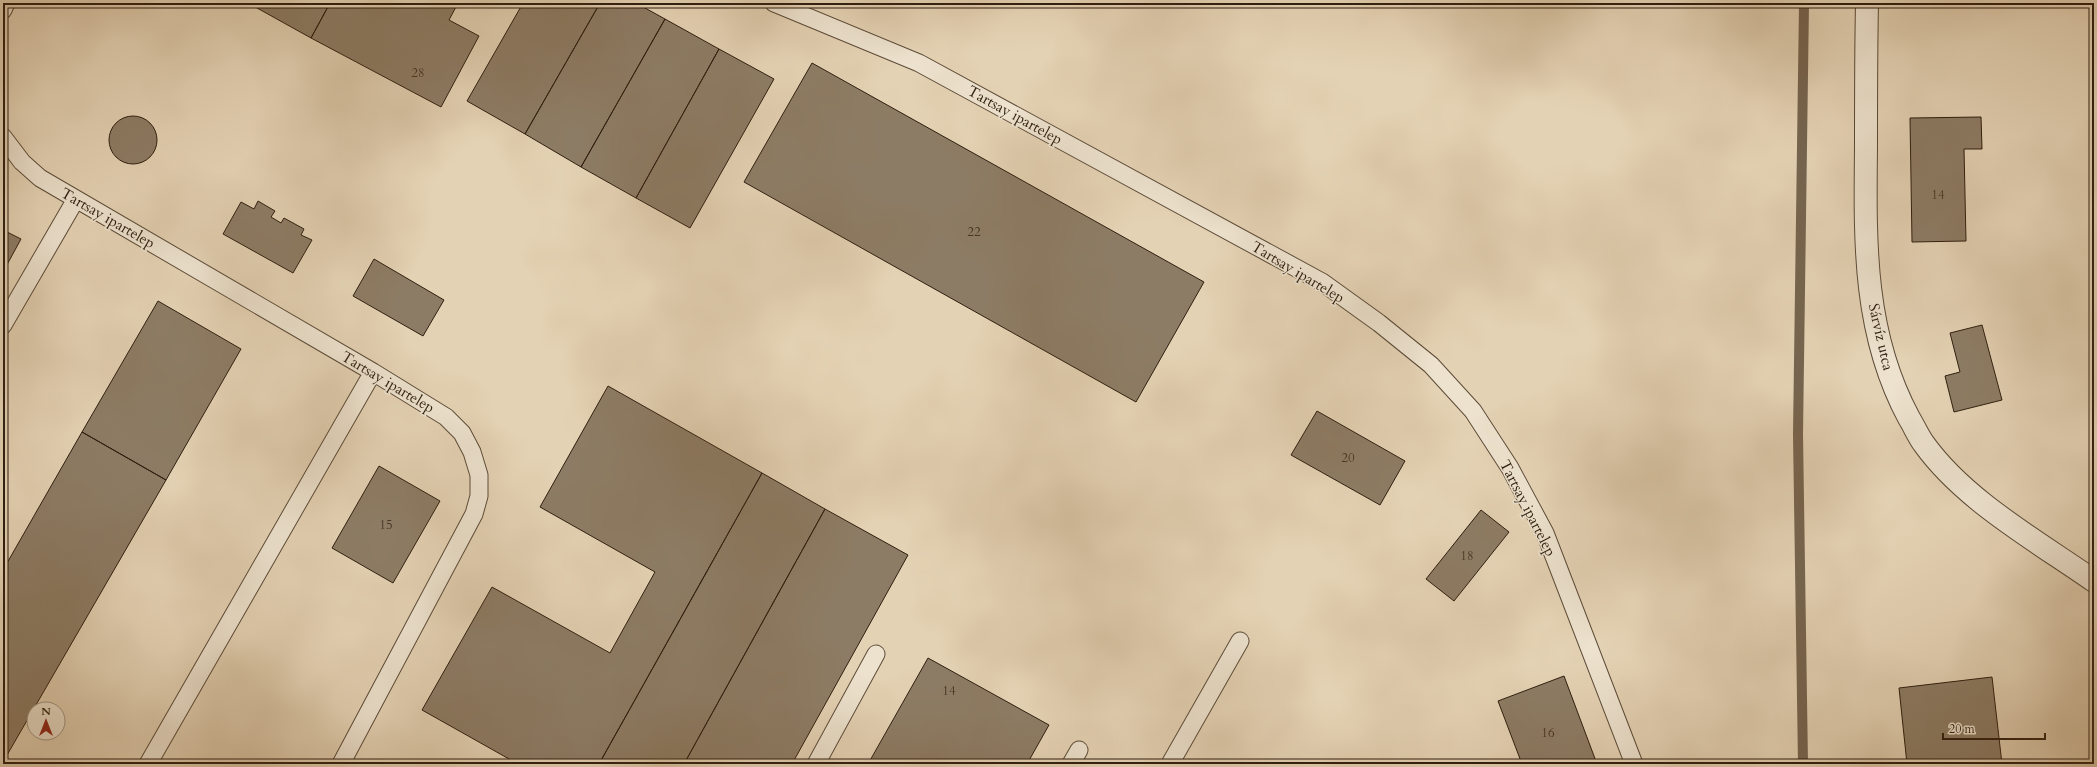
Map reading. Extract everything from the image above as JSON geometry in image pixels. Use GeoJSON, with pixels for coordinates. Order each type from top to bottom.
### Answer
{"type":"FeatureCollection","features":[{"type":"Feature","properties":{"kind":"street","name":"Sárvíz utca"},"geometry":{"type":"LineString","coordinates":[[1867,3],[1865,223],[1876,328],[1886,368],[1898,397],[1923,444],[1957,481],[2007,521],[2094,581]]}},
{"type":"Feature","properties":{"kind":"lane"},"geometry":{"type":"LineString","coordinates":[[3,10],[6,3]]}},
{"type":"Feature","properties":{"kind":"lane","name":"Tartsay ipartelep"},"geometry":{"type":"LineString","coordinates":[[774,3],[919,63],[1322,282],[1379,323],[1431,365],[1472,411],[1510,468],[1545,533],[1634,764]]}},
{"type":"Feature","properties":{"kind":"lane","name":"Tartsay ipartelep"},"geometry":{"type":"LineString","coordinates":[[3,137],[22,162],[40,178],[373,372],[446,417],[462,433],[472,452],[479,475],[479,496],[474,514],[341,764]]}},
{"type":"Feature","properties":{"kind":"lane"},"geometry":{"type":"LineString","coordinates":[[3,325],[76,200]]}},
{"type":"Feature","properties":{"kind":"lane"},"geometry":{"type":"LineString","coordinates":[[148,764],[373,372]]}},
{"type":"Feature","properties":{"kind":"lane"},"geometry":{"type":"LineString","coordinates":[[1170,764],[1240,641]]}},
{"type":"Feature","properties":{"kind":"lane"},"geometry":{"type":"LineString","coordinates":[[816,764],[876,654]]}},
{"type":"Feature","properties":{"kind":"building"},"geometry":{"type":"Polygon","coordinates":[[[248,3],[330,3],[311,38],[248,3]]]}},
{"type":"Feature","properties":{"kind":"building"},"geometry":{"type":"Polygon","coordinates":[[[330,3],[458,3],[449,20],[479,36],[441,107],[311,38],[330,3]]]}},
{"type":"Feature","properties":{"kind":"building"},"geometry":{"type":"Polygon","coordinates":[[[523,3],[600,3],[525,134],[467,101],[523,3]]]}},
{"type":"Feature","properties":{"kind":"building"},"geometry":{"type":"Polygon","coordinates":[[[600,3],[636,3],[665,19],[581,167],[525,134],[600,3]]]}},
{"type":"Feature","properties":{"kind":"building"},"geometry":{"type":"Polygon","coordinates":[[[665,19],[719,49],[636,198],[581,167],[665,19]]]}},
{"type":"Feature","properties":{"kind":"building"},"geometry":{"type":"Polygon","coordinates":[[[719,49],[774,79],[690,228],[636,198],[719,49]]]}},
{"type":"Feature","properties":{"kind":"building"},"geometry":{"type":"Polygon","coordinates":[[[812,63],[1204,282],[1136,402],[744,182],[812,63]]]}},
{"type":"Feature","properties":{"kind":"building"},"geometry":{"type":"Polygon","coordinates":[[[133,116],[142,118],[150,123],[155,131],[157,140],[155,149],[150,157],[142,162],[133,164],[124,162],[116,157],[111,149],[109,140],[111,131],[116,123],[124,118],[133,116]]]}},
{"type":"Feature","properties":{"kind":"building"},"geometry":{"type":"Polygon","coordinates":[[[1981,117],[1982,149],[1964,149],[1966,241],[1912,242],[1910,118],[1981,117]]]}},
{"type":"Feature","properties":{"kind":"building"},"geometry":{"type":"Polygon","coordinates":[[[258,201],[275,211],[271,217],[281,223],[284,218],[304,229],[301,235],[312,240],[293,273],[223,234],[241,202],[254,209],[258,201]]]}},
{"type":"Feature","properties":{"kind":"building"},"geometry":{"type":"Polygon","coordinates":[[[3,230],[21,239],[3,272],[3,230]]]}},
{"type":"Feature","properties":{"kind":"building"},"geometry":{"type":"Polygon","coordinates":[[[374,259],[444,300],[423,336],[353,296],[374,259]]]}},
{"type":"Feature","properties":{"kind":"building"},"geometry":{"type":"Polygon","coordinates":[[[158,301],[241,349],[166,480],[82,432],[158,301]]]}},
{"type":"Feature","properties":{"kind":"building"},"geometry":{"type":"Polygon","coordinates":[[[1982,325],[2002,400],[1954,412],[1945,376],[1960,372],[1950,333],[1982,325]]]}},
{"type":"Feature","properties":{"kind":"building"},"geometry":{"type":"Polygon","coordinates":[[[608,386],[762,473],[599,764],[518,764],[422,710],[492,587],[610,653],[655,572],[540,507],[608,386]]]}},
{"type":"Feature","properties":{"kind":"building"},"geometry":{"type":"Polygon","coordinates":[[[1317,411],[1405,461],[1380,505],[1291,455],[1317,411]]]}},
{"type":"Feature","properties":{"kind":"building"},"geometry":{"type":"Polygon","coordinates":[[[82,432],[166,480],[38,701],[26,701],[26,722],[3,762],[3,570],[82,432]]]}},
{"type":"Feature","properties":{"kind":"building"},"geometry":{"type":"Polygon","coordinates":[[[379,466],[440,501],[393,583],[332,548],[379,466]]]}},
{"type":"Feature","properties":{"kind":"building"},"geometry":{"type":"Polygon","coordinates":[[[762,473],[825,509],[684,764],[599,764],[762,473]]]}},
{"type":"Feature","properties":{"kind":"building"},"geometry":{"type":"Polygon","coordinates":[[[825,509],[908,555],[792,764],[684,764],[825,509]]]}},
{"type":"Feature","properties":{"kind":"building"},"geometry":{"type":"Polygon","coordinates":[[[1481,510],[1509,532],[1454,601],[1426,579],[1481,510]]]}},
{"type":"Feature","properties":{"kind":"building"},"geometry":{"type":"Polygon","coordinates":[[[928,658],[1049,725],[1027,764],[868,764],[928,658]]]}},
{"type":"Feature","properties":{"kind":"building"},"geometry":{"type":"Polygon","coordinates":[[[1564,676],[1597,764],[1522,764],[1498,701],[1564,676]]]}},
{"type":"Feature","properties":{"kind":"building"},"geometry":{"type":"Polygon","coordinates":[[[1992,677],[2002,764],[1907,764],[1899,688],[1992,677]]]}},
{"type":"Feature","properties":{"kind":"waterway"},"geometry":{"type":"LineString","coordinates":[[1803,764],[1798,434],[1804,3]]}}]}
